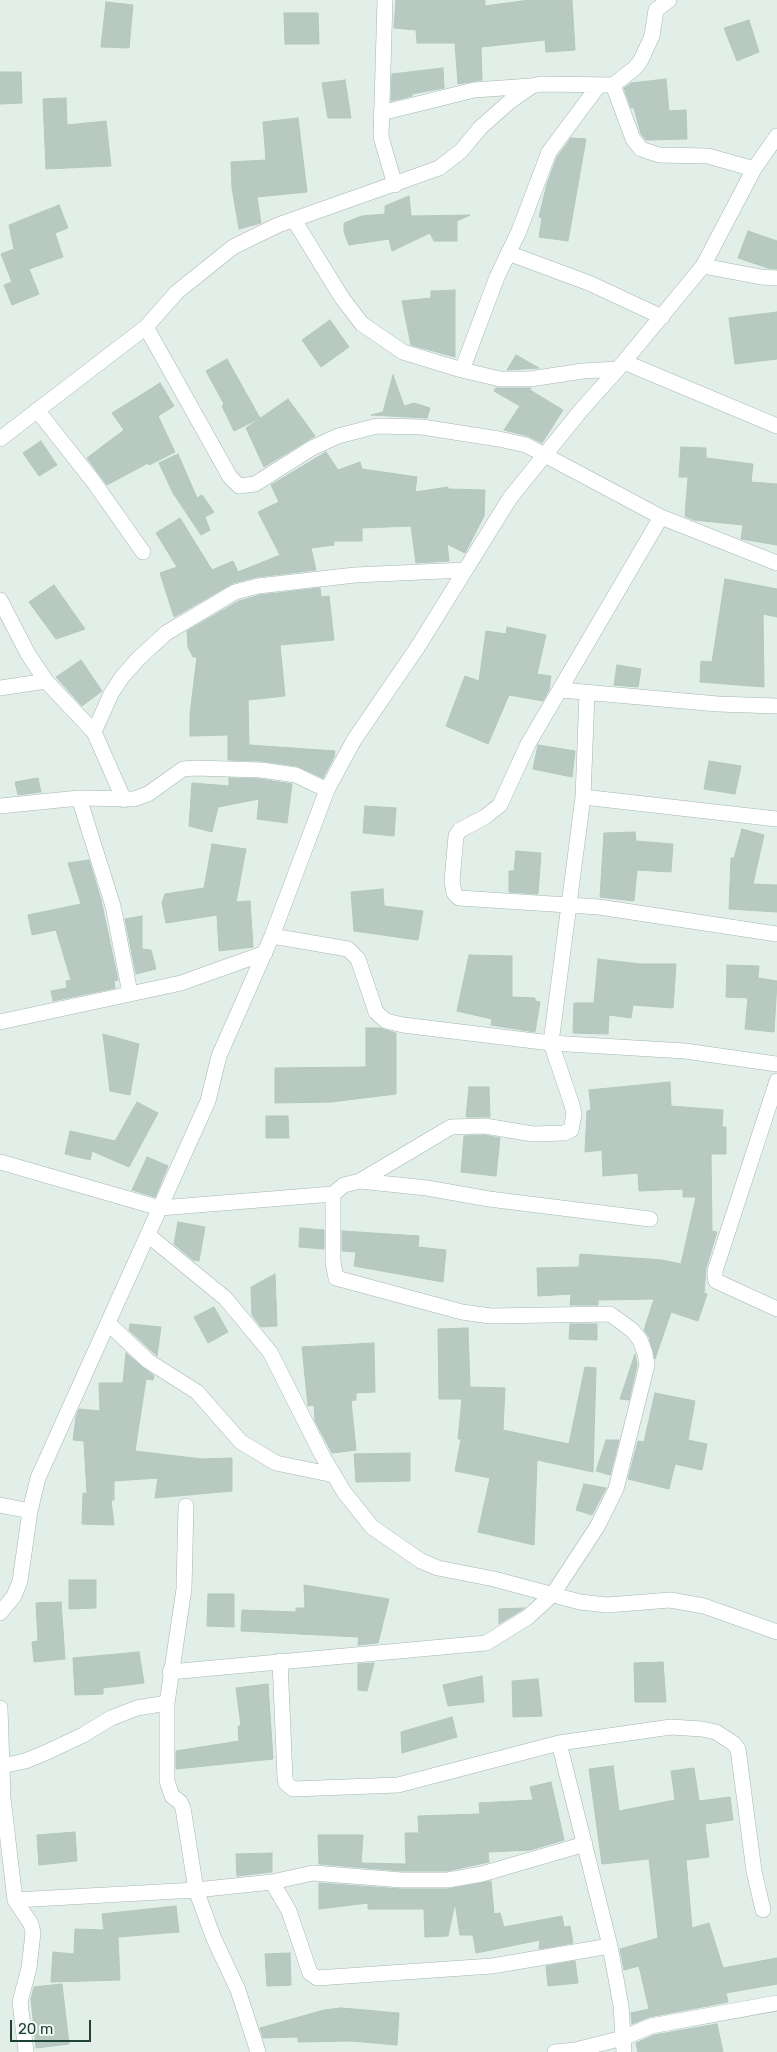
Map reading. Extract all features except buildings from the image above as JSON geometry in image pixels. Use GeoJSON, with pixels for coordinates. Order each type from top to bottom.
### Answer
{"type":"FeatureCollection","features":[{"type":"Feature","properties":{"kind":"street"},"geometry":{"type":"LineString","coordinates":[[385,0],[380,113],[381,138],[395,185]]}},
{"type":"Feature","properties":{"kind":"street"},"geometry":{"type":"LineString","coordinates":[[462,370],[550,152],[606,85],[635,68],[641,60],[652,36],[655,5],[669,0]]}},
{"type":"Feature","properties":{"kind":"street"},"geometry":{"type":"LineString","coordinates":[[380,113],[474,90],[550,84],[606,85]]}},
{"type":"Feature","properties":{"kind":"street"},"geometry":{"type":"LineString","coordinates":[[606,85],[633,139],[641,149],[659,155],[708,156],[754,169]]}},
{"type":"Feature","properties":{"kind":"street"},"geometry":{"type":"LineString","coordinates":[[0,439],[146,327],[177,292],[233,247],[294,220],[440,168],[461,151],[480,128],[508,103],[532,86]]}},
{"type":"Feature","properties":{"kind":"street"},"geometry":{"type":"LineString","coordinates":[[0,1614],[14,1596],[20,1581],[30,1511],[38,1478],[208,1101],[220,1056],[272,936],[327,790],[354,740],[417,648],[510,498],[582,409],[621,366],[703,266],[754,169],[777,136]]}},
{"type":"Feature","properties":{"kind":"street"},"geometry":{"type":"LineString","coordinates":[[294,220],[342,298],[362,324],[403,352],[462,370],[500,378],[530,379],[621,366],[777,426]]}},
{"type":"Feature","properties":{"kind":"street"},"geometry":{"type":"LineString","coordinates":[[508,253],[589,283],[662,316]]}},
{"type":"Feature","properties":{"kind":"street"},"geometry":{"type":"LineString","coordinates":[[703,266],[761,277],[777,278]]}},
{"type":"Feature","properties":{"kind":"street"},"geometry":{"type":"LineString","coordinates":[[146,327],[230,477],[239,486],[255,484],[324,442],[357,430],[377,426],[422,427],[526,445],[661,517],[777,563]]}},
{"type":"Feature","properties":{"kind":"street"},"geometry":{"type":"LineString","coordinates":[[37,410],[93,480],[143,552]]}},
{"type":"Feature","properties":{"kind":"street"},"geometry":{"type":"LineString","coordinates":[[661,517],[528,744],[500,804],[485,817],[460,830],[456,836],[452,881],[454,893],[459,898],[570,904],[667,916],[777,934]]}},
{"type":"Feature","properties":{"kind":"street"},"geometry":{"type":"LineString","coordinates":[[94,732],[111,694],[122,677],[138,659],[166,633],[234,592],[258,586],[356,575],[465,570]]}},
{"type":"Feature","properties":{"kind":"street"},"geometry":{"type":"LineString","coordinates":[[0,600],[28,654],[46,681],[94,732],[124,800]]}},
{"type":"Feature","properties":{"kind":"street"},"geometry":{"type":"LineString","coordinates":[[0,688],[46,681]]}},
{"type":"Feature","properties":{"kind":"street"},"geometry":{"type":"LineString","coordinates":[[561,690],[587,694],[718,704],[777,706]]}},
{"type":"Feature","properties":{"kind":"street"},"geometry":{"type":"LineString","coordinates":[[0,1162],[160,1208],[333,1194],[340,1188],[360,1181],[452,1127],[485,1126],[533,1134],[564,1133],[571,1130],[574,1114],[572,1104],[551,1043],[583,797],[587,694]]}},
{"type":"Feature","properties":{"kind":"street"},"geometry":{"type":"LineString","coordinates":[[0,806],[79,798],[124,800],[148,794],[176,773],[194,768],[261,770],[296,775],[327,790]]}},
{"type":"Feature","properties":{"kind":"street"},"geometry":{"type":"LineString","coordinates":[[583,797],[777,819]]}},
{"type":"Feature","properties":{"kind":"street"},"geometry":{"type":"LineString","coordinates":[[79,798],[113,906],[130,993]]}},
{"type":"Feature","properties":{"kind":"street"},"geometry":{"type":"LineString","coordinates":[[272,936],[348,949],[358,959],[376,1012],[386,1021],[403,1025],[551,1043],[685,1051],[777,1064]]}},
{"type":"Feature","properties":{"kind":"street"},"geometry":{"type":"LineString","coordinates":[[0,1022],[181,983],[265,953]]}},
{"type":"Feature","properties":{"kind":"street"},"geometry":{"type":"LineString","coordinates":[[777,1081],[718,1262],[715,1278],[716,1281],[777,1309]]}},
{"type":"Feature","properties":{"kind":"street"},"geometry":{"type":"LineString","coordinates":[[360,1181],[650,1219]]}},
{"type":"Feature","properties":{"kind":"street"},"geometry":{"type":"LineString","coordinates":[[170,1672],[486,1643],[528,1618],[553,1594],[597,1526],[616,1489],[648,1365],[640,1340],[624,1323],[610,1314],[491,1316],[462,1312],[336,1278],[333,1262],[333,1194]]}},
{"type":"Feature","properties":{"kind":"street"},"geometry":{"type":"LineString","coordinates":[[148,1235],[225,1298],[270,1352],[344,1492],[372,1527],[420,1561],[445,1570],[494,1578],[580,1602],[607,1605],[670,1600],[696,1604],[777,1632]]}},
{"type":"Feature","properties":{"kind":"street"},"geometry":{"type":"LineString","coordinates":[[108,1323],[148,1361],[197,1392],[241,1442],[276,1463],[334,1475]]}},
{"type":"Feature","properties":{"kind":"street"},"geometry":{"type":"LineString","coordinates":[[0,1505],[30,1511]]}},
{"type":"Feature","properties":{"kind":"street"},"geometry":{"type":"LineString","coordinates":[[186,1506],[184,1589],[177,1647],[170,1672],[167,1703],[167,1781],[172,1796],[180,1802],[183,1808],[196,1890],[214,1939],[238,1990],[258,2052]]}},
{"type":"Feature","properties":{"kind":"street"},"geometry":{"type":"LineString","coordinates":[[280,1661],[285,1778],[286,1783],[293,1789],[398,1785],[559,1743],[671,1727],[716,1732],[734,1743],[738,1749],[754,1871],[763,1910]]}},
{"type":"Feature","properties":{"kind":"street"},"geometry":{"type":"LineString","coordinates":[[2,1766],[25,1761],[46,1752],[124,1712],[167,1703]]}},
{"type":"Feature","properties":{"kind":"street"},"geometry":{"type":"LineString","coordinates":[[0,1708],[2,1798],[15,1900],[31,1924],[33,1933],[29,1968],[20,2002],[26,2052]]}},
{"type":"Feature","properties":{"kind":"street"},"geometry":{"type":"LineString","coordinates":[[559,1743],[610,1946],[621,2006],[623,2045]]}},
{"type":"Feature","properties":{"kind":"street"},"geometry":{"type":"LineString","coordinates":[[15,1900],[196,1890],[272,1882],[313,1873],[402,1880],[448,1880],[482,1874],[585,1844]]}},
{"type":"Feature","properties":{"kind":"street"},"geometry":{"type":"LineString","coordinates":[[272,1882],[289,1911],[310,1973],[317,1978],[492,1966],[610,1946]]}},
{"type":"Feature","properties":{"kind":"street"},"geometry":{"type":"LineString","coordinates":[[555,2052],[623,2045],[651,2026],[777,2003]]}}]}
